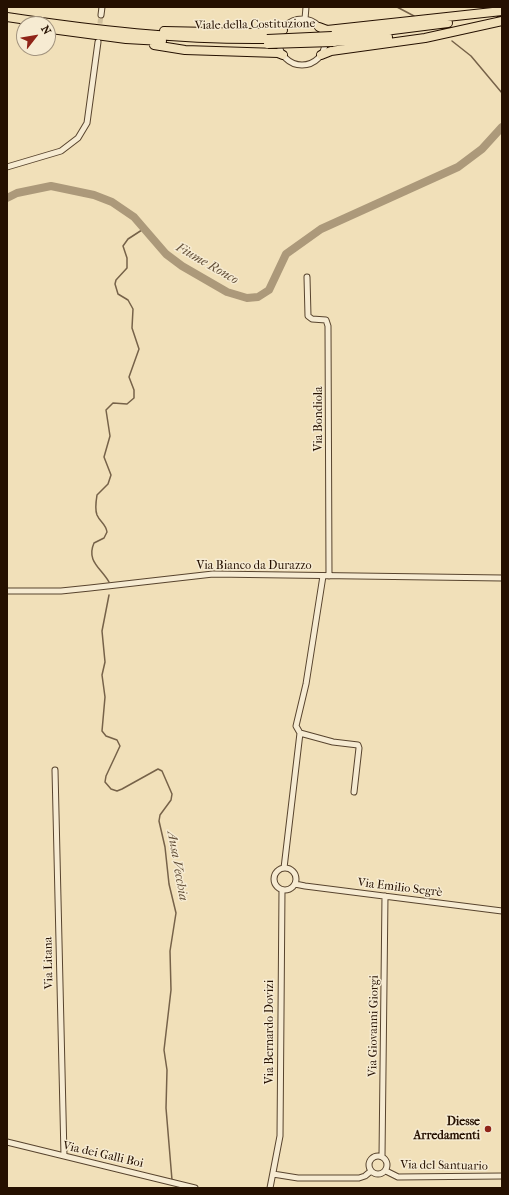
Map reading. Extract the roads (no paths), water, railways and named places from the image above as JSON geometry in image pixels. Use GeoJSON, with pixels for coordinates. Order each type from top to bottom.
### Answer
{"type":"FeatureCollection","features":[{"type":"Feature","properties":{"kind":"highway"},"geometry":{"type":"LineString","coordinates":[[319,27],[327,30],[502,12]]}},
{"type":"Feature","properties":{"kind":"highway","name":"Viale della Costituzione"},"geometry":{"type":"LineString","coordinates":[[332,39],[417,28],[502,12]]}},
{"type":"Feature","properties":{"kind":"highway","name":"Viale della Costituzione"},"geometry":{"type":"LineString","coordinates":[[7,17],[108,30],[212,40],[268,42]]}},
{"type":"Feature","properties":{"kind":"highway"},"geometry":{"type":"LineString","coordinates":[[321,54],[331,51],[437,35],[502,20]]}},
{"type":"Feature","properties":{"kind":"highway","name":"Viale della Costituzione"},"geometry":{"type":"LineString","coordinates":[[56,29],[126,39],[213,44],[332,39],[416,33],[502,20]]}},
{"type":"Feature","properties":{"kind":"highway"},"geometry":{"type":"LineString","coordinates":[[108,30],[118,28],[141,31],[258,33],[283,30]]}},
{"type":"Feature","properties":{"kind":"highway"},"geometry":{"type":"LineString","coordinates":[[126,39],[137,43],[185,50],[278,52],[283,55]]}},
{"type":"Feature","properties":{"kind":"street"},"geometry":{"type":"LineString","coordinates":[[101,15],[102,7]]}},
{"type":"Feature","properties":{"kind":"street"},"geometry":{"type":"LineString","coordinates":[[305,20],[306,7]]}},
{"type":"Feature","properties":{"kind":"street"},"geometry":{"type":"LineString","coordinates":[[292,21],[310,21],[319,27],[324,41],[321,54],[317,59],[305,64],[293,63],[283,55],[279,42],[283,30],[292,21]]}},
{"type":"Feature","properties":{"kind":"street"},"geometry":{"type":"LineString","coordinates":[[7,167],[61,151],[78,138],[87,123],[98,42]]}},
{"type":"Feature","properties":{"kind":"street","name":"Via Bondiola"},"geometry":{"type":"LineString","coordinates":[[307,277],[308,316],[312,319],[326,320],[328,326],[330,576]]}},
{"type":"Feature","properties":{"kind":"street","name":"Via Bianco da Durazzo"},"geometry":{"type":"LineString","coordinates":[[7,591],[76,590],[213,574],[502,578]]}},
{"type":"Feature","properties":{"kind":"street"},"geometry":{"type":"LineString","coordinates":[[284,868],[300,733],[296,726],[306,684],[323,576]]}},
{"type":"Feature","properties":{"kind":"street"},"geometry":{"type":"LineString","coordinates":[[300,733],[333,742],[358,745],[359,748],[354,792]]}},
{"type":"Feature","properties":{"kind":"street","name":"Via Litana"},"geometry":{"type":"LineString","coordinates":[[55,770],[64,1156]]}},
{"type":"Feature","properties":{"kind":"street"},"geometry":{"type":"LineString","coordinates":[[284,868],[293,872],[295,876],[295,884],[289,890],[282,890],[276,887],[274,878],[278,870],[284,868]]}},
{"type":"Feature","properties":{"kind":"street","name":"Via Emilio Segrè"},"geometry":{"type":"LineString","coordinates":[[295,884],[502,911]]}},
{"type":"Feature","properties":{"kind":"street","name":"Via Bernardo Dovizi"},"geometry":{"type":"LineString","coordinates":[[270,1188],[280,1136],[282,890]]}},
{"type":"Feature","properties":{"kind":"street","name":"Via Giovanni Giorgi"},"geometry":{"type":"LineString","coordinates":[[382,1156],[385,896]]}},
{"type":"Feature","properties":{"kind":"street","name":"Via dei Galli Boi"},"geometry":{"type":"LineString","coordinates":[[7,1142],[195,1188]]}},
{"type":"Feature","properties":{"kind":"street"},"geometry":{"type":"LineString","coordinates":[[376,1156],[382,1156],[387,1163],[386,1171],[379,1174],[371,1171],[369,1166],[371,1160],[376,1156]]}},
{"type":"Feature","properties":{"kind":"street"},"geometry":{"type":"LineString","coordinates":[[273,1174],[302,1178],[359,1178],[365,1176],[371,1171]]}},
{"type":"Feature","properties":{"kind":"street","name":"Via del Santuario"},"geometry":{"type":"LineString","coordinates":[[386,1171],[398,1177],[502,1176]]}},
{"type":"Feature","properties":{"kind":"waterway"},"geometry":{"type":"LineString","coordinates":[[397,7],[414,16]]}},
{"type":"Feature","properties":{"kind":"waterway"},"geometry":{"type":"LineString","coordinates":[[452,41],[471,56],[502,93]]}},
{"type":"Feature","properties":{"kind":"waterway","name":"Fiume Ronco"},"geometry":{"type":"LineString","coordinates":[[7,198],[17,193],[51,186],[94,195],[112,202],[134,217],[166,254],[182,266],[227,292],[247,298],[258,297],[269,290],[286,254],[321,229],[458,167],[482,149],[502,127]]}},
{"type":"Feature","properties":{"kind":"waterway","name":"Ausa Vecchia"},"geometry":{"type":"LineString","coordinates":[[109,582],[93,560],[92,555],[94,543],[104,538],[107,532],[97,515],[96,508],[97,495],[108,484],[111,475],[104,457],[110,436],[106,410],[113,403],[127,404],[134,398],[134,390],[129,377],[139,349],[132,328],[133,309],[128,300],[118,294],[115,284],[116,280],[127,268],[127,258],[123,246],[128,239],[145,228]]}},
{"type":"Feature","properties":{"kind":"waterway","name":"Ausa Vecchia"},"geometry":{"type":"LineString","coordinates":[[109,595],[102,631],[105,662],[102,675],[105,697],[102,731],[106,736],[117,740],[120,746],[106,776],[105,782],[111,789],[117,791],[158,769],[162,771],[172,794],[171,800],[160,815],[159,821],[165,847],[169,884],[176,913],[170,951],[171,990],[164,1050],[167,1070],[166,1108],[172,1180]]}},
{"type":"Feature","properties":{"kind":"tunnel"},"geometry":{"type":"LineString","coordinates":[[99,31],[101,15]]}},
{"type":"Feature","properties":{"kind":"place","name":"Diesse Arredamenti"},"geometry":{"type":"Point","coordinates":[488,1129]}}]}
